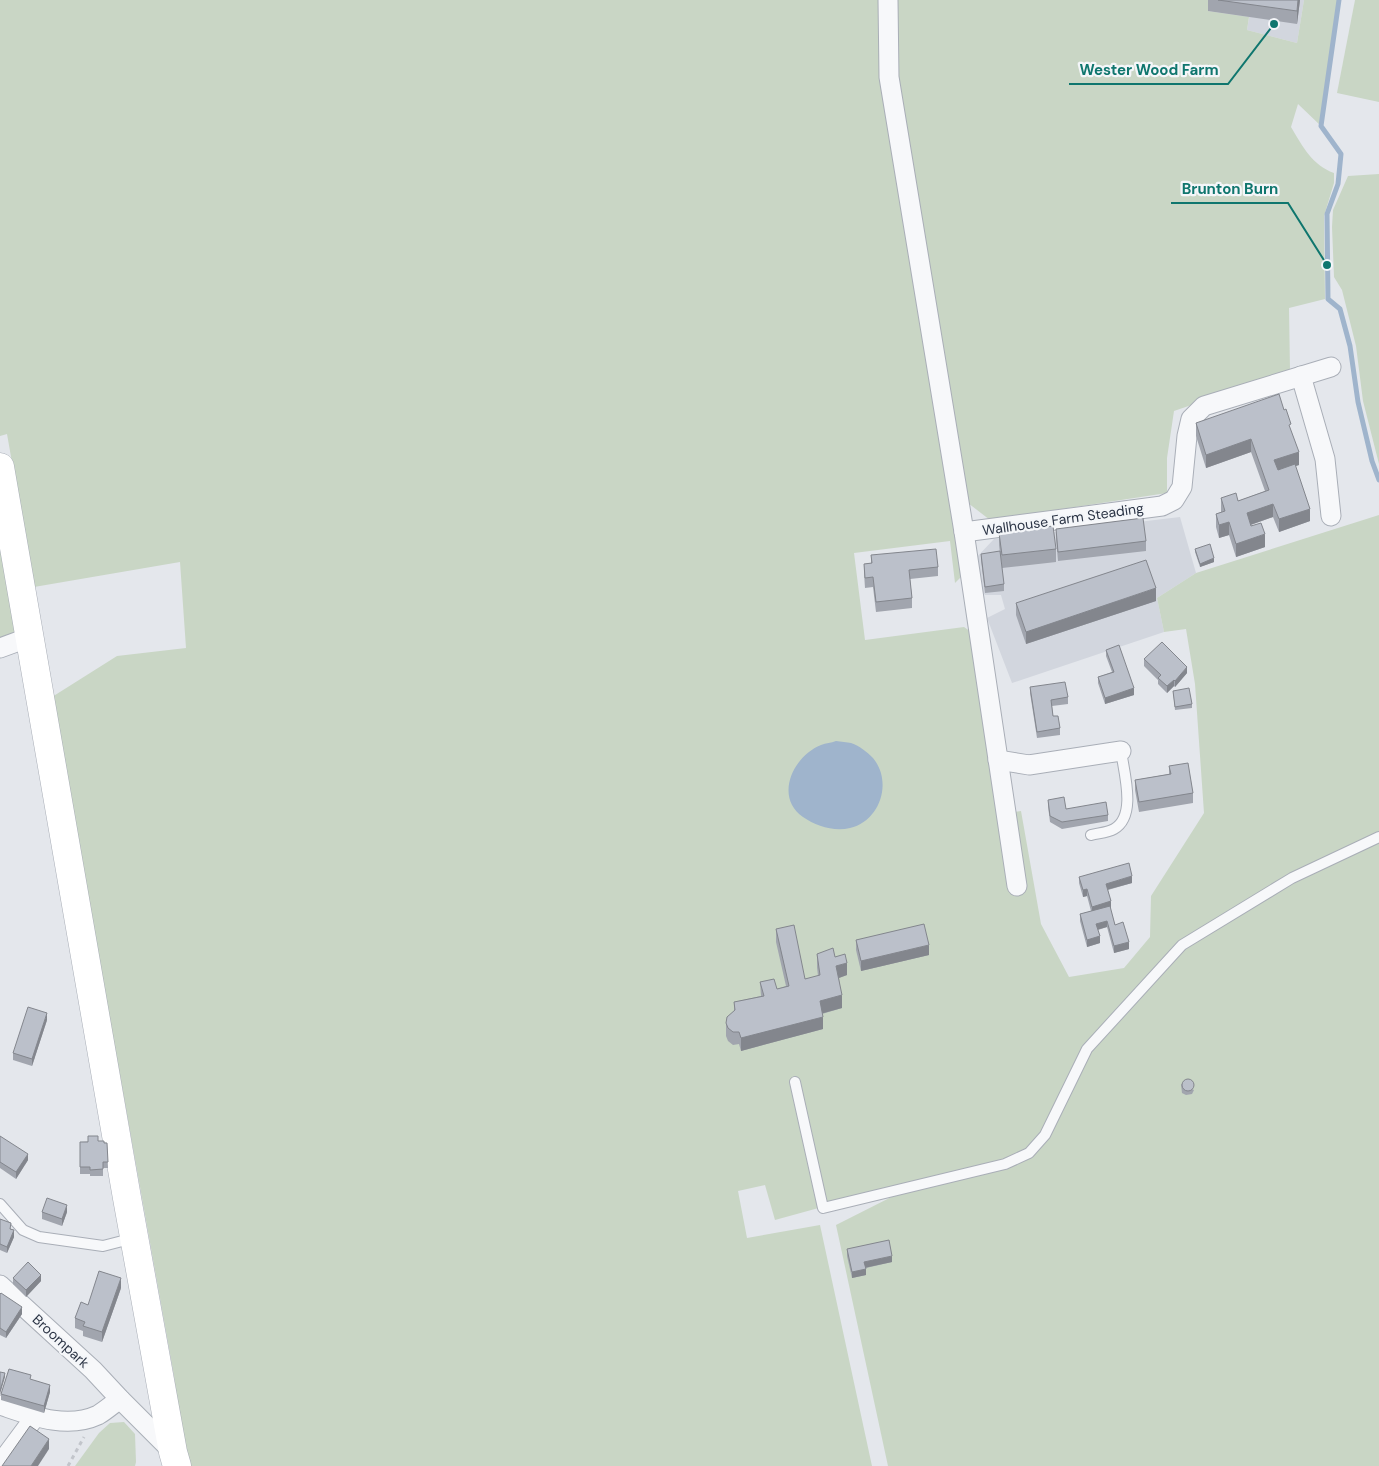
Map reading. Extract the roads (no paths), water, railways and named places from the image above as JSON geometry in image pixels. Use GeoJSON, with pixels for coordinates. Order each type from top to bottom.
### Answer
{"type":"FeatureCollection","features":[{"type":"Feature","properties":{"kind":"main road"},"geometry":{"type":"LineString","coordinates":[[0,467],[175,1459]]}},
{"type":"Feature","properties":{"kind":"street"},"geometry":{"type":"LineString","coordinates":[[888,0],[889,77],[964,532],[1017,886]]}},
{"type":"Feature","properties":{"kind":"street"},"geometry":{"type":"LineString","coordinates":[[1331,516],[1325,459],[1301,376],[1332,367]]}},
{"type":"Feature","properties":{"kind":"street","name":"Wallhouse Farm Steading"},"geometry":{"type":"LineString","coordinates":[[964,532],[1162,506],[1174,500],[1182,487],[1190,419],[1204,406],[1301,376]]}},
{"type":"Feature","properties":{"kind":"street"},"geometry":{"type":"LineString","coordinates":[[0,648],[30,637]]}},
{"type":"Feature","properties":{"kind":"street"},"geometry":{"type":"LineString","coordinates":[[998,760],[1029,765],[1121,751]]}},
{"type":"Feature","properties":{"kind":"street","name":"Broompark"},"geometry":{"type":"LineString","coordinates":[[0,1285],[93,1370],[175,1459]]}},
{"type":"Feature","properties":{"kind":"street"},"geometry":{"type":"LineString","coordinates":[[0,1405],[35,1417],[57,1421],[82,1420],[98,1415],[120,1399]]}},
{"type":"Feature","properties":{"kind":"street"},"geometry":{"type":"LineString","coordinates":[[0,1464],[35,1417]]}},
{"type":"Feature","properties":{"kind":"lane"},"geometry":{"type":"LineString","coordinates":[[1091,835],[1112,830],[1122,823],[1128,798],[1121,751]]}},
{"type":"Feature","properties":{"kind":"lane"},"geometry":{"type":"LineString","coordinates":[[795,1082],[823,1208],[1005,1164],[1029,1154],[1045,1135],[1087,1049],[1182,945],[1292,878],[1379,837]]}},
{"type":"Feature","properties":{"kind":"lane"},"geometry":{"type":"LineString","coordinates":[[0,1204],[23,1230],[39,1237],[103,1246],[135,1238]]}},
{"type":"Feature","properties":{"kind":"water"},"geometry":{"type":"Polygon","coordinates":[[[836,741],[851,743],[866,751],[879,768],[882,778],[882,789],[876,809],[860,824],[844,829],[825,827],[803,817],[794,809],[790,799],[789,788],[795,767],[802,758],[811,750],[821,745],[836,741]]]}},
{"type":"Feature","properties":{"kind":"waterway"},"geometry":{"type":"LineString","coordinates":[[1339,0],[1321,126],[1341,154],[1338,184],[1327,214],[1328,299],[1340,309],[1350,346],[1358,402],[1372,461],[1379,480]]}},
{"type":"Feature","properties":{"kind":"place","name":"Wester Wood Farm"},"geometry":{"type":"Point","coordinates":[1274,24]}},
{"type":"Feature","properties":{"kind":"place","name":"Brunton Burn"},"geometry":{"type":"Point","coordinates":[1327,265]}}]}
